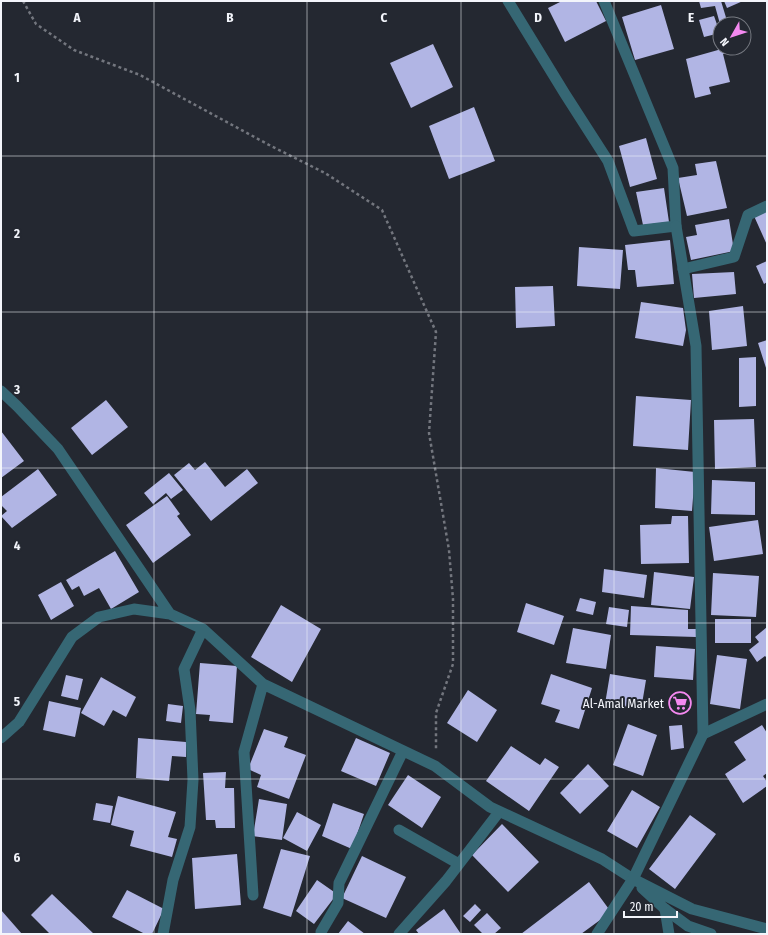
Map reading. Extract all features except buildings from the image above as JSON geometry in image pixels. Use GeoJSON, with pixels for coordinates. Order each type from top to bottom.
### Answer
{"type":"FeatureCollection","features":[{"type":"Feature","properties":{"kind":"street"},"geometry":{"type":"LineString","coordinates":[[508,1],[608,161],[634,231],[676,226]]}},
{"type":"Feature","properties":{"kind":"street"},"geometry":{"type":"LineString","coordinates":[[597,934],[633,879],[703,734],[696,346],[676,226],[673,168],[604,1]]}},
{"type":"Feature","properties":{"kind":"street"},"geometry":{"type":"LineString","coordinates":[[683,269],[734,257],[748,215],[767,206]]}},
{"type":"Feature","properties":{"kind":"street"},"geometry":{"type":"LineString","coordinates":[[1,392],[17,406],[58,449],[139,566],[170,614]]}},
{"type":"Feature","properties":{"kind":"street"},"geometry":{"type":"LineString","coordinates":[[1,738],[19,722],[72,637],[99,617],[134,609],[170,614],[202,629],[263,684],[435,766],[499,812],[602,859],[633,879],[692,910],[765,929]]}},
{"type":"Feature","properties":{"kind":"street"},"geometry":{"type":"LineString","coordinates":[[163,934],[173,880],[190,827],[193,764],[190,710],[184,669],[202,629]]}},
{"type":"Feature","properties":{"kind":"street"},"geometry":{"type":"LineString","coordinates":[[253,895],[244,752],[263,684]]}},
{"type":"Feature","properties":{"kind":"street"},"geometry":{"type":"LineString","coordinates":[[703,734],[767,704]]}},
{"type":"Feature","properties":{"kind":"street"},"geometry":{"type":"LineString","coordinates":[[321,932],[338,903],[339,883],[403,751]]}},
{"type":"Feature","properties":{"kind":"street"},"geometry":{"type":"LineString","coordinates":[[399,934],[459,864],[499,812]]}},
{"type":"Feature","properties":{"kind":"street"},"geometry":{"type":"LineString","coordinates":[[400,830],[459,864]]}},
{"type":"Feature","properties":{"kind":"street"},"geometry":{"type":"LineString","coordinates":[[633,879],[665,909],[688,926],[710,934]]}},
{"type":"Feature","properties":{"kind":"street"},"geometry":{"type":"LineString","coordinates":[[665,909],[669,934]]}},
{"type":"Feature","properties":{"kind":"path"},"geometry":{"type":"LineString","coordinates":[[23,1],[36,24],[74,50],[140,75],[271,146],[325,173],[382,210],[436,332],[429,432],[449,550],[453,599],[454,664],[436,713],[435,766]]}},
{"type":"Feature","properties":{"kind":"place","name":"Al-Amal Market"},"geometry":{"type":"Point","coordinates":[680,703]}}]}
